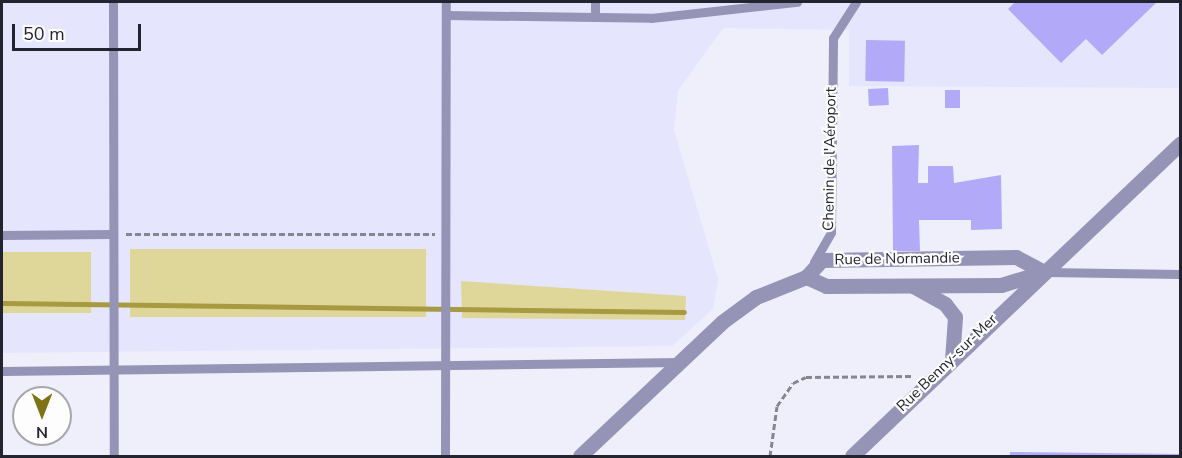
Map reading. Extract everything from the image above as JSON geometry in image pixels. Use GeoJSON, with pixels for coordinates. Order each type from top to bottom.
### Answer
{"type":"FeatureCollection","features":[{"type":"Feature","properties":{"kind":"street","name":"Rue Benny-sur-Mer"},"geometry":{"type":"LineString","coordinates":[[852,456],[952,356],[1180,144]]}},
{"type":"Feature","properties":{"kind":"street","name":"Rue de Normandie"},"geometry":{"type":"LineString","coordinates":[[891,285],[826,286],[806,277],[822,260],[1016,257],[1044,272]]}},
{"type":"Feature","properties":{"kind":"street"},"geometry":{"type":"LineString","coordinates":[[892,259],[891,285],[912,285],[945,304],[955,317],[952,356]]}},
{"type":"Feature","properties":{"kind":"street","name":"Rue de Normandie"},"geometry":{"type":"LineString","coordinates":[[912,285],[1001,285],[1044,272]]}},
{"type":"Feature","properties":{"kind":"street"},"geometry":{"type":"LineString","coordinates":[[580,456],[681,362],[756,297],[806,277]]}},
{"type":"Feature","properties":{"kind":"lane"},"geometry":{"type":"LineString","coordinates":[[113,2],[110,234],[114,456]]}},
{"type":"Feature","properties":{"kind":"lane"},"geometry":{"type":"LineString","coordinates":[[445,456],[446,2]]}},
{"type":"Feature","properties":{"kind":"lane"},"geometry":{"type":"LineString","coordinates":[[595,2],[595,17]]}},
{"type":"Feature","properties":{"kind":"lane"},"geometry":{"type":"LineString","coordinates":[[705,12],[706,2]]}},
{"type":"Feature","properties":{"kind":"lane"},"geometry":{"type":"LineString","coordinates":[[446,15],[595,17],[705,12],[797,2]]}},
{"type":"Feature","properties":{"kind":"lane","name":"Chemin de l'Aéroport"},"geometry":{"type":"LineString","coordinates":[[806,277],[831,232],[834,38],[856,2]]}},
{"type":"Feature","properties":{"kind":"lane"},"geometry":{"type":"LineString","coordinates":[[2,235],[110,234]]}},
{"type":"Feature","properties":{"kind":"lane","name":"Rue de Normandie"},"geometry":{"type":"LineString","coordinates":[[1044,272],[1180,274]]}},
{"type":"Feature","properties":{"kind":"lane"},"geometry":{"type":"LineString","coordinates":[[2,371],[681,362]]}},
{"type":"Feature","properties":{"kind":"path"},"geometry":{"type":"LineString","coordinates":[[110,234],[446,234]]}},
{"type":"Feature","properties":{"kind":"path"},"geometry":{"type":"LineString","coordinates":[[770,456],[783,391],[806,376],[932,376]]}},
{"type":"Feature","properties":{"kind":"shaded area"},"geometry":{"type":"Polygon","coordinates":[[[2,2],[1180,2],[1180,88],[849,86],[849,30],[723,28],[678,91],[674,130],[718,279],[713,309],[672,346],[2,353],[2,2]]]}},
{"type":"Feature","properties":{"kind":"shaded area"},"geometry":{"type":"Polygon","coordinates":[[[130,249],[426,249],[426,317],[130,317],[130,249]]]}},
{"type":"Feature","properties":{"kind":"shaded area"},"geometry":{"type":"Polygon","coordinates":[[[2,252],[91,252],[91,313],[2,313],[2,252]]]}},
{"type":"Feature","properties":{"kind":"shaded area"},"geometry":{"type":"Polygon","coordinates":[[[461,281],[686,296],[685,320],[462,318],[461,281]]]}},
{"type":"Feature","properties":{"kind":"building"},"geometry":{"type":"Polygon","coordinates":[[[1015,2],[1157,2],[1102,55],[1086,39],[1061,63],[1008,9],[1015,2]]]}},
{"type":"Feature","properties":{"kind":"building"},"geometry":{"type":"Polygon","coordinates":[[[866,40],[905,41],[904,82],[865,81],[866,40]]]}},
{"type":"Feature","properties":{"kind":"building"},"geometry":{"type":"Polygon","coordinates":[[[888,88],[889,105],[869,106],[868,89],[888,88]]]}},
{"type":"Feature","properties":{"kind":"building"},"geometry":{"type":"Polygon","coordinates":[[[945,90],[960,90],[960,108],[945,108],[945,90]]]}},
{"type":"Feature","properties":{"kind":"building"},"geometry":{"type":"Polygon","coordinates":[[[919,145],[918,183],[928,183],[928,166],[953,166],[954,183],[1001,175],[1002,229],[971,230],[971,220],[919,220],[920,251],[893,251],[892,146],[919,145]]]}},
{"type":"Feature","properties":{"kind":"building"},"geometry":{"type":"Polygon","coordinates":[[[1010,452],[1180,454],[1180,456],[1010,456],[1010,452]]]}},
{"type":"Feature","properties":{"kind":"waterway"},"geometry":{"type":"LineString","coordinates":[[2,303],[684,312]]}}]}
